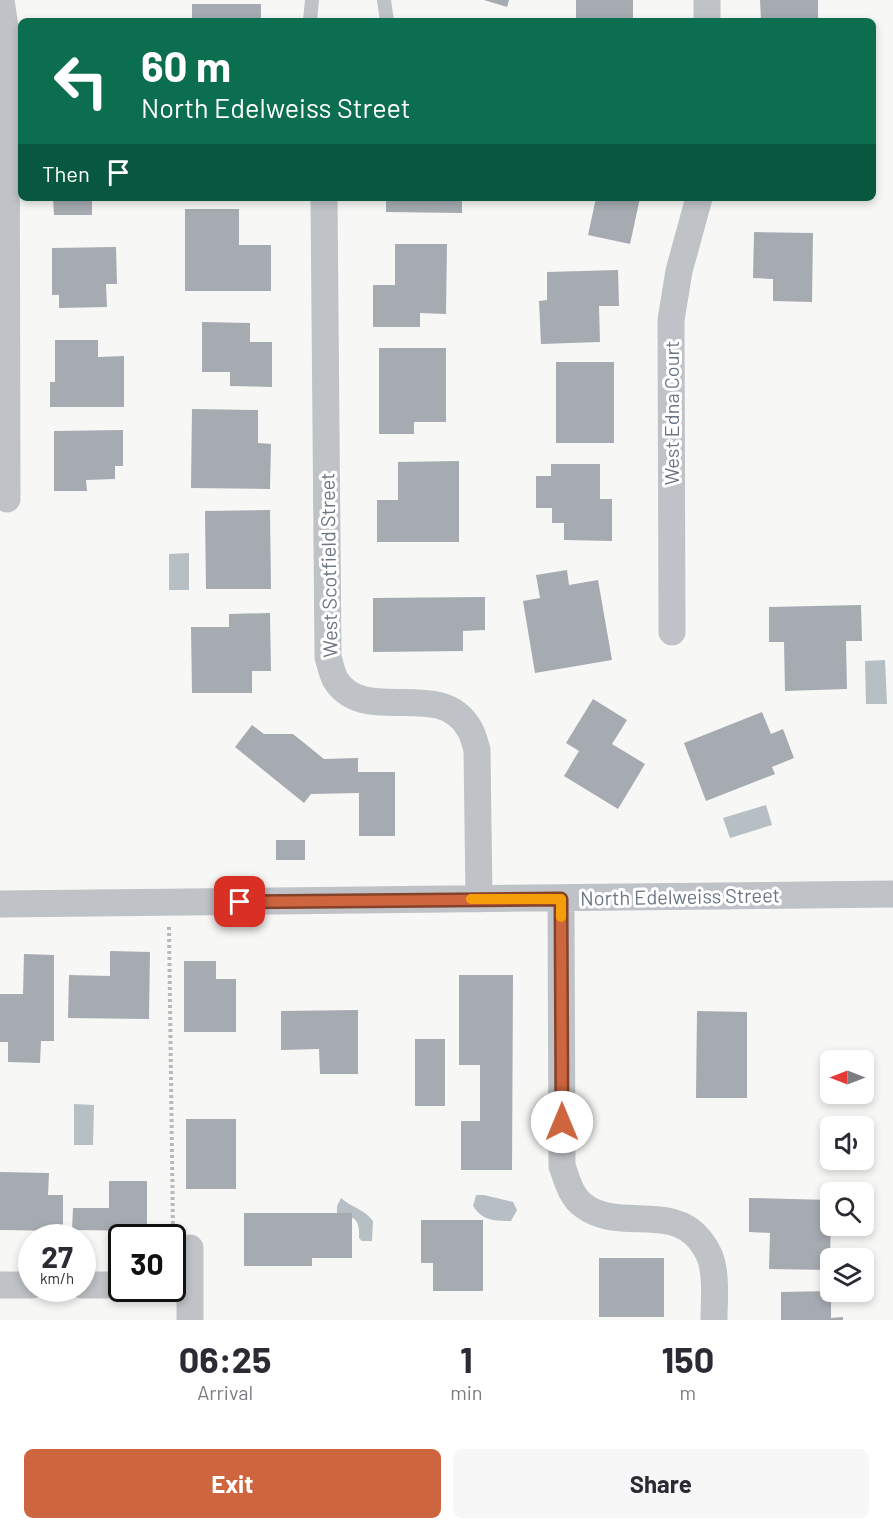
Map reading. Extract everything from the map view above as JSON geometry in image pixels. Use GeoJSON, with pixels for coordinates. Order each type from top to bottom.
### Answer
{"type":"FeatureCollection","features":[{"type":"Feature","properties":{"kind":"street"},"geometry":{"type":"LineString","coordinates":[[1,0],[6,34],[3,295],[7,499]]}},
{"type":"Feature","properties":{"kind":"street"},"geometry":{"type":"LineString","coordinates":[[707,0],[707,18]]}},
{"type":"Feature","properties":{"kind":"street","name":"West Scotfield Street"},"geometry":{"type":"LineString","coordinates":[[324,201],[327,657],[336,680],[351,695],[375,702],[437,703],[455,712],[469,727],[477,750],[479,899]]}},
{"type":"Feature","properties":{"kind":"street","name":"West Edna Court"},"geometry":{"type":"LineString","coordinates":[[672,632],[671,320],[679,271],[698,201]]}},
{"type":"Feature","properties":{"kind":"street","name":"North Edelweiss Street"},"geometry":{"type":"LineString","coordinates":[[0,904],[893,894]]}},
{"type":"Feature","properties":{"kind":"street"},"geometry":{"type":"LineString","coordinates":[[561,899],[562,1166],[569,1188],[582,1205],[600,1215],[659,1219],[679,1223],[695,1234],[708,1250],[713,1269],[714,1320]]}},
{"type":"Feature","properties":{"kind":"street"},"geometry":{"type":"LineString","coordinates":[[0,1285],[18,1285]]}},
{"type":"Feature","properties":{"kind":"street"},"geometry":{"type":"LineString","coordinates":[[185,1302],[190,1320]]}},
{"type":"Feature","properties":{"kind":"lane"},"geometry":{"type":"LineString","coordinates":[[310,18],[312,0]]}},
{"type":"Feature","properties":{"kind":"lane"},"geometry":{"type":"LineString","coordinates":[[384,0],[387,18]]}},
{"type":"Feature","properties":{"kind":"path"},"geometry":{"type":"LineString","coordinates":[[169,920],[173,1224]]}},
{"type":"Feature","properties":{"kind":"shaded area"},"geometry":{"type":"Polygon","coordinates":[[[189,553],[189,590],[169,590],[169,554],[189,553]]]}},
{"type":"Feature","properties":{"kind":"shaded area"},"geometry":{"type":"Polygon","coordinates":[[[885,660],[887,704],[866,704],[865,661],[885,660]]]}},
{"type":"Feature","properties":{"kind":"shaded area"},"geometry":{"type":"Polygon","coordinates":[[[766,805],[772,825],[730,838],[723,818],[766,805]]]}},
{"type":"Feature","properties":{"kind":"shaded area"},"geometry":{"type":"Polygon","coordinates":[[[74,1104],[94,1105],[93,1145],[74,1145],[74,1104]]]}},
{"type":"Feature","properties":{"kind":"shaded area"},"geometry":{"type":"Polygon","coordinates":[[[476,1195],[513,1202],[517,1210],[511,1221],[490,1219],[481,1215],[473,1206],[476,1195]]]}},
{"type":"Feature","properties":{"kind":"shaded area"},"geometry":{"type":"Polygon","coordinates":[[[341,1198],[365,1213],[373,1221],[372,1241],[362,1241],[359,1238],[359,1227],[352,1218],[337,1218],[337,1206],[341,1198]]]}},
{"type":"Feature","properties":{"kind":"building"},"geometry":{"type":"Polygon","coordinates":[[[484,0],[509,0],[507,7],[484,0]]]}},
{"type":"Feature","properties":{"kind":"building"},"geometry":{"type":"Polygon","coordinates":[[[576,0],[633,0],[633,18],[576,18],[576,0]]]}},
{"type":"Feature","properties":{"kind":"building"},"geometry":{"type":"Polygon","coordinates":[[[760,0],[818,0],[818,18],[761,18],[760,0]]]}},
{"type":"Feature","properties":{"kind":"building"},"geometry":{"type":"Polygon","coordinates":[[[192,4],[261,4],[261,18],[192,18],[192,4]]]}},
{"type":"Feature","properties":{"kind":"building"},"geometry":{"type":"Polygon","coordinates":[[[53,201],[92,201],[92,215],[54,215],[53,201]]]}},
{"type":"Feature","properties":{"kind":"building"},"geometry":{"type":"Polygon","coordinates":[[[386,201],[462,201],[462,213],[386,212],[386,201]]]}},
{"type":"Feature","properties":{"kind":"building"},"geometry":{"type":"Polygon","coordinates":[[[595,201],[639,201],[630,244],[588,235],[595,201]]]}},
{"type":"Feature","properties":{"kind":"building"},"geometry":{"type":"Polygon","coordinates":[[[185,209],[239,209],[239,245],[271,245],[271,291],[185,291],[185,209]]]}},
{"type":"Feature","properties":{"kind":"building"},"geometry":{"type":"Polygon","coordinates":[[[754,232],[813,233],[812,302],[773,301],[773,279],[753,278],[754,232]]]}},
{"type":"Feature","properties":{"kind":"building"},"geometry":{"type":"Polygon","coordinates":[[[395,244],[447,244],[446,314],[420,313],[420,327],[373,327],[373,285],[395,285],[395,244]]]}},
{"type":"Feature","properties":{"kind":"building"},"geometry":{"type":"Polygon","coordinates":[[[116,247],[117,284],[106,284],[107,307],[59,308],[59,295],[52,295],[52,248],[116,247]]]}},
{"type":"Feature","properties":{"kind":"building"},"geometry":{"type":"Polygon","coordinates":[[[618,270],[619,306],[599,306],[600,342],[541,344],[539,301],[547,300],[547,272],[618,270]]]}},
{"type":"Feature","properties":{"kind":"building"},"geometry":{"type":"Polygon","coordinates":[[[202,322],[250,323],[250,342],[272,342],[272,387],[230,386],[230,372],[202,372],[202,322]]]}},
{"type":"Feature","properties":{"kind":"building"},"geometry":{"type":"Polygon","coordinates":[[[55,340],[98,340],[98,357],[124,356],[124,407],[50,407],[50,382],[55,382],[55,340]]]}},
{"type":"Feature","properties":{"kind":"building"},"geometry":{"type":"Polygon","coordinates":[[[379,348],[446,348],[446,422],[414,422],[414,434],[379,434],[379,348]]]}},
{"type":"Feature","properties":{"kind":"building"},"geometry":{"type":"Polygon","coordinates":[[[556,362],[614,362],[614,443],[556,443],[556,362]]]}},
{"type":"Feature","properties":{"kind":"building"},"geometry":{"type":"Polygon","coordinates":[[[192,409],[258,410],[258,443],[271,444],[270,489],[191,488],[192,409]]]}},
{"type":"Feature","properties":{"kind":"building"},"geometry":{"type":"Polygon","coordinates":[[[123,430],[123,466],[115,466],[115,479],[86,480],[87,491],[54,491],[54,431],[123,430]]]}},
{"type":"Feature","properties":{"kind":"building"},"geometry":{"type":"Polygon","coordinates":[[[459,461],[459,542],[377,542],[377,500],[398,500],[398,462],[459,461]]]}},
{"type":"Feature","properties":{"kind":"building"},"geometry":{"type":"Polygon","coordinates":[[[551,464],[600,464],[600,499],[612,499],[612,541],[564,540],[564,523],[552,523],[552,508],[536,508],[536,476],[551,476],[551,464]]]}},
{"type":"Feature","properties":{"kind":"building"},"geometry":{"type":"Polygon","coordinates":[[[270,510],[271,589],[206,589],[205,511],[270,510]]]}},
{"type":"Feature","properties":{"kind":"building"},"geometry":{"type":"Polygon","coordinates":[[[567,570],[569,585],[598,580],[612,660],[535,673],[523,601],[540,598],[536,575],[567,570]]]}},
{"type":"Feature","properties":{"kind":"building"},"geometry":{"type":"Polygon","coordinates":[[[485,597],[485,630],[463,631],[463,651],[373,652],[373,598],[485,597]]]}},
{"type":"Feature","properties":{"kind":"building"},"geometry":{"type":"Polygon","coordinates":[[[861,605],[862,641],[846,641],[847,689],[785,691],[784,642],[769,642],[769,607],[861,605]]]}},
{"type":"Feature","properties":{"kind":"building"},"geometry":{"type":"Polygon","coordinates":[[[270,613],[271,671],[252,671],[252,693],[192,693],[191,627],[229,627],[229,614],[270,613]]]}},
{"type":"Feature","properties":{"kind":"building"},"geometry":{"type":"Polygon","coordinates":[[[593,699],[627,720],[612,744],[645,764],[618,809],[564,776],[579,751],[566,743],[593,699]]]}},
{"type":"Feature","properties":{"kind":"building"},"geometry":{"type":"Polygon","coordinates":[[[762,712],[771,734],[783,729],[794,758],[772,767],[775,774],[706,801],[684,743],[762,712]]]}},
{"type":"Feature","properties":{"kind":"building"},"geometry":{"type":"Polygon","coordinates":[[[252,725],[264,734],[293,734],[324,759],[358,758],[358,772],[395,772],[395,836],[359,836],[359,793],[311,794],[304,803],[235,747],[252,725]]]}},
{"type":"Feature","properties":{"kind":"building"},"geometry":{"type":"Polygon","coordinates":[[[276,840],[305,840],[305,860],[276,860],[276,840]]]}},
{"type":"Feature","properties":{"kind":"building"},"geometry":{"type":"Polygon","coordinates":[[[110,951],[150,952],[149,1019],[68,1018],[69,975],[110,976],[110,951]]]}},
{"type":"Feature","properties":{"kind":"building"},"geometry":{"type":"Polygon","coordinates":[[[24,954],[54,955],[54,1041],[41,1041],[40,1063],[8,1062],[8,1042],[0,1042],[0,994],[23,994],[24,954]]]}},
{"type":"Feature","properties":{"kind":"building"},"geometry":{"type":"Polygon","coordinates":[[[184,961],[216,961],[216,979],[236,979],[236,1032],[184,1032],[184,961]]]}},
{"type":"Feature","properties":{"kind":"building"},"geometry":{"type":"Polygon","coordinates":[[[459,975],[513,975],[512,1170],[461,1170],[461,1121],[480,1121],[480,1065],[459,1065],[459,975]]]}},
{"type":"Feature","properties":{"kind":"building"},"geometry":{"type":"Polygon","coordinates":[[[358,1010],[358,1074],[320,1074],[319,1049],[281,1050],[281,1011],[358,1010]]]}},
{"type":"Feature","properties":{"kind":"building"},"geometry":{"type":"Polygon","coordinates":[[[697,1011],[747,1012],[747,1098],[696,1098],[697,1011]]]}},
{"type":"Feature","properties":{"kind":"building"},"geometry":{"type":"Polygon","coordinates":[[[415,1039],[445,1039],[445,1106],[415,1106],[415,1039]]]}},
{"type":"Feature","properties":{"kind":"building"},"geometry":{"type":"Polygon","coordinates":[[[186,1119],[236,1119],[236,1189],[186,1189],[186,1119]]]}},
{"type":"Feature","properties":{"kind":"building"},"geometry":{"type":"Polygon","coordinates":[[[0,1172],[49,1173],[48,1195],[63,1195],[63,1224],[18,1224],[18,1230],[0,1230],[0,1172]]]}},
{"type":"Feature","properties":{"kind":"building"},"geometry":{"type":"Polygon","coordinates":[[[109,1181],[147,1181],[147,1224],[108,1224],[108,1230],[96,1230],[96,1224],[72,1224],[73,1208],[109,1208],[109,1181]]]}},
{"type":"Feature","properties":{"kind":"building"},"geometry":{"type":"Polygon","coordinates":[[[749,1198],[820,1200],[820,1236],[830,1236],[830,1248],[820,1248],[820,1270],[769,1269],[770,1233],[749,1232],[749,1198]]]}},
{"type":"Feature","properties":{"kind":"building"},"geometry":{"type":"Polygon","coordinates":[[[244,1213],[352,1213],[352,1258],[312,1258],[312,1266],[244,1266],[244,1213]]]}},
{"type":"Feature","properties":{"kind":"building"},"geometry":{"type":"Polygon","coordinates":[[[421,1220],[483,1220],[483,1291],[433,1291],[433,1263],[421,1263],[421,1220]]]}},
{"type":"Feature","properties":{"kind":"building"},"geometry":{"type":"Polygon","coordinates":[[[599,1258],[664,1258],[664,1317],[599,1317],[599,1258]]]}},
{"type":"Feature","properties":{"kind":"building"},"geometry":{"type":"Polygon","coordinates":[[[820,1291],[820,1302],[831,1302],[831,1318],[843,1317],[843,1320],[781,1320],[781,1292],[820,1291]]]}},
{"type":"Feature","properties":{"kind":"slow traffic"},"geometry":{"type":"LineString","coordinates":[[471,899],[561,899],[561,917]]}},
{"type":"Feature","properties":{"kind":"route"},"geometry":{"type":"LineString","coordinates":[[240,902],[561,899],[562,1122]]}}]}
